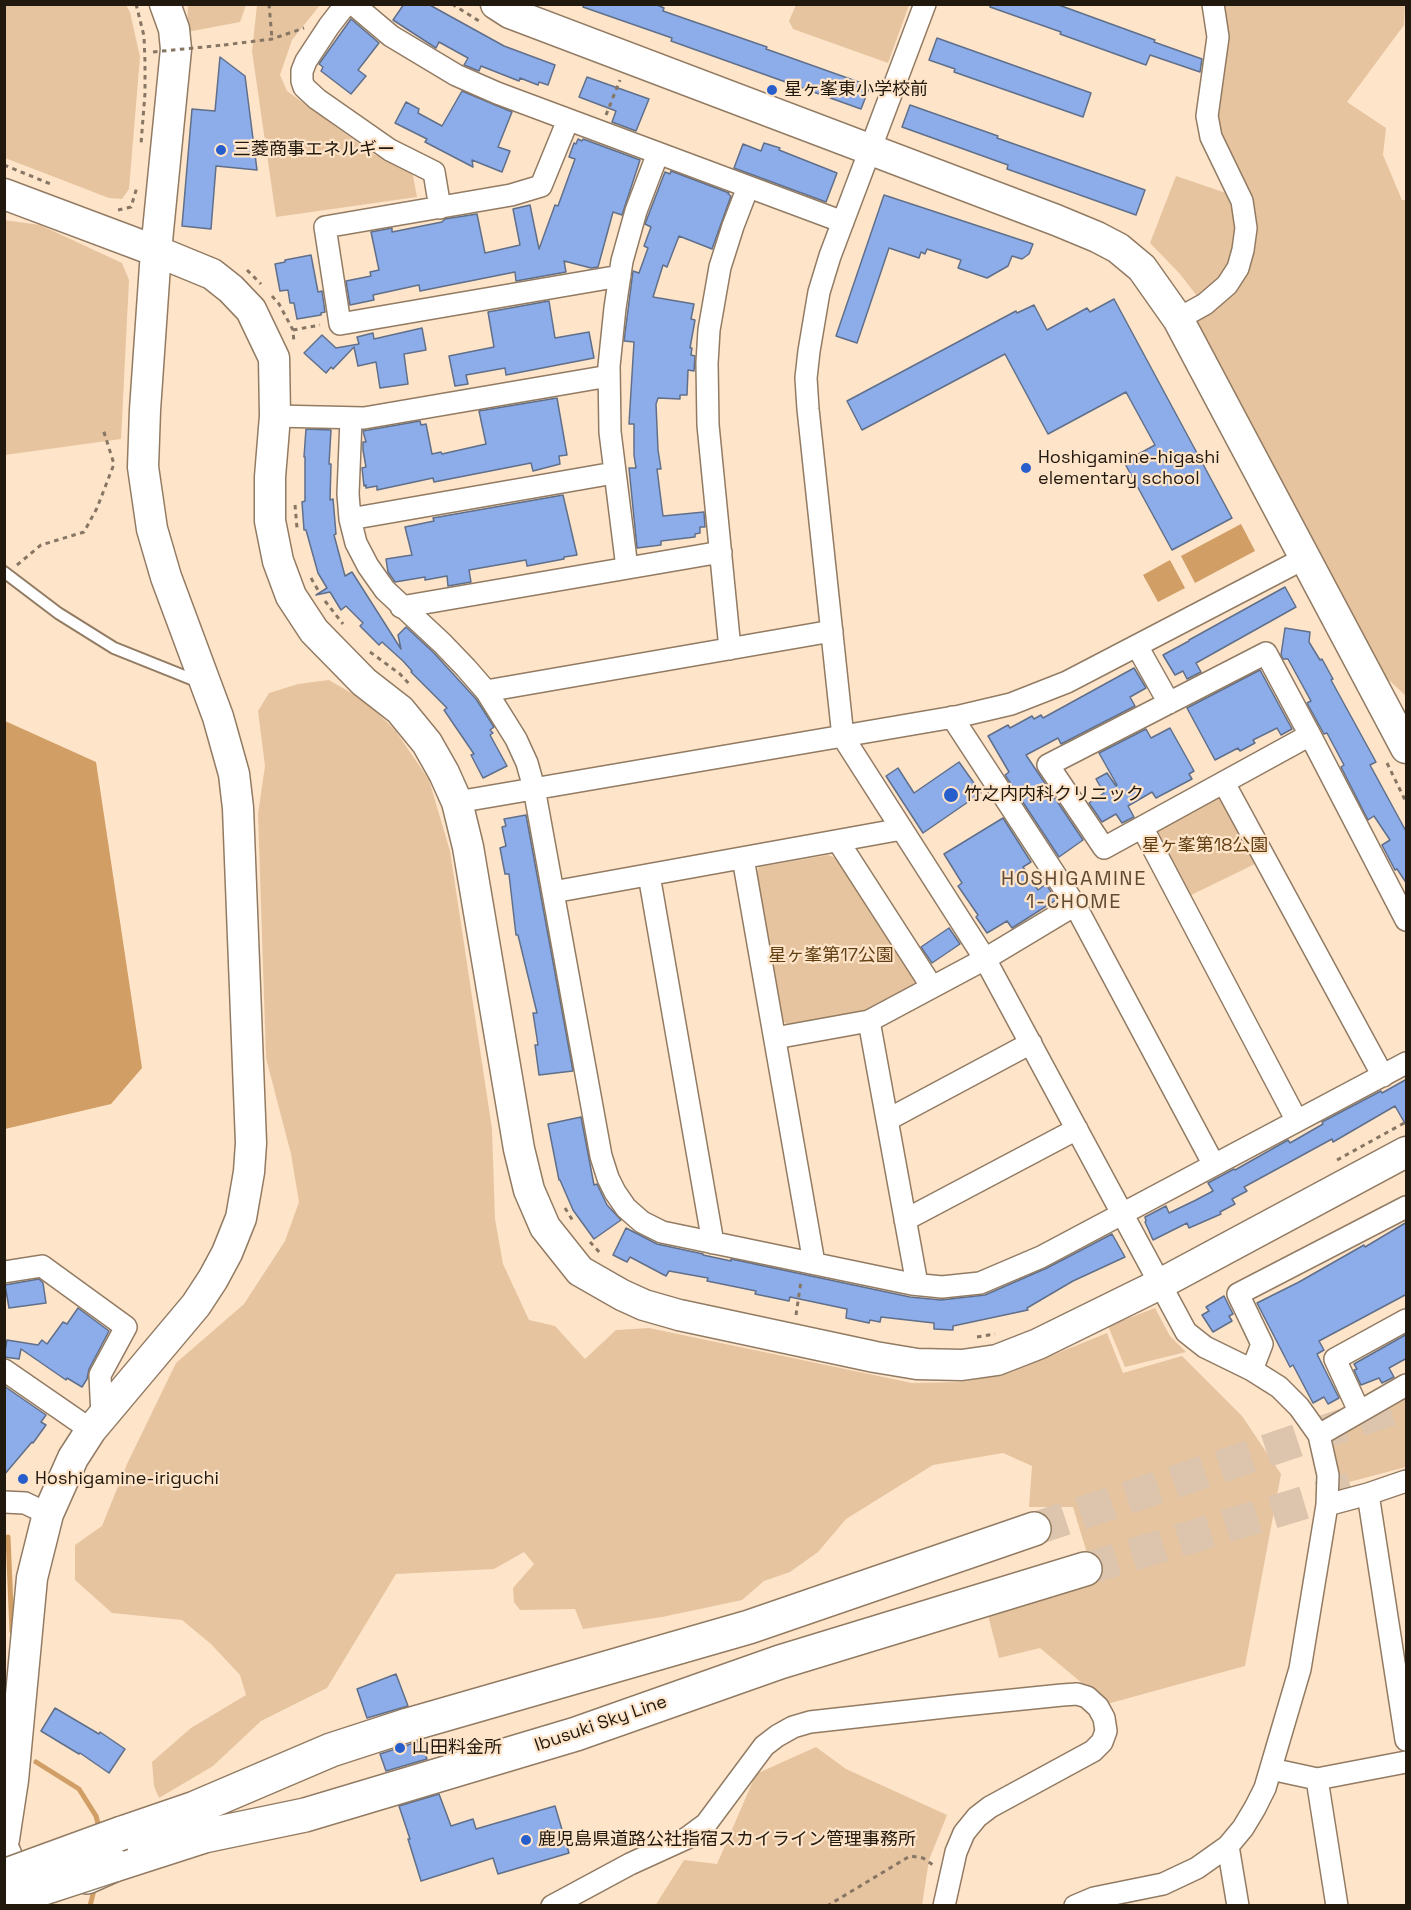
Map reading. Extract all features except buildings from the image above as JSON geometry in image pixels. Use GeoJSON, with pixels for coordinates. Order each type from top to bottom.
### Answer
{"type":"FeatureCollection","features":[{"type":"Feature","properties":{"kind":"main road","name":"Ibusuki Sky Line"},"geometry":{"type":"LineString","coordinates":[[114,1865],[200,1822],[331,1750],[408,1725],[749,1627],[1034,1529]]}},
{"type":"Feature","properties":{"kind":"main road","name":"Ibusuki Sky Line"},"geometry":{"type":"LineString","coordinates":[[122,1833],[200,1822],[305,1815],[576,1734],[780,1662],[1085,1569]]}},
{"type":"Feature","properties":{"kind":"main road"},"geometry":{"type":"LineString","coordinates":[[4,1866],[122,1833]]}},
{"type":"Feature","properties":{"kind":"main road"},"geometry":{"type":"LineString","coordinates":[[4,1876],[122,1833]]}},
{"type":"Feature","properties":{"kind":"main road"},"geometry":{"type":"LineString","coordinates":[[4,1853],[25,1905],[114,1865]]}},
{"type":"Feature","properties":{"kind":"main road"},"geometry":{"type":"LineString","coordinates":[[4,1901],[114,1865]]}},
{"type":"Feature","properties":{"kind":"street"},"geometry":{"type":"LineString","coordinates":[[4,1839],[13,1780],[32,1578],[48,1514],[73,1458],[97,1424],[196,1305],[213,1279],[227,1253],[241,1218],[249,1172],[251,1143],[238,808],[234,774],[228,750],[152,529],[143,467],[156,250],[176,49],[174,28],[165,4]]}},
{"type":"Feature","properties":{"kind":"street"},"geometry":{"type":"LineString","coordinates":[[346,4],[306,61],[302,70],[304,87],[317,99],[390,150],[434,172],[440,208]]}},
{"type":"Feature","properties":{"kind":"street"},"geometry":{"type":"LineString","coordinates":[[352,4],[391,36],[456,75],[568,120],[843,222]]}},
{"type":"Feature","properties":{"kind":"street"},"geometry":{"type":"LineString","coordinates":[[495,4],[510,13],[1056,220],[1118,248],[1142,268],[1178,319],[1305,558],[1396,754]]}},
{"type":"Feature","properties":{"kind":"street"},"geometry":{"type":"LineString","coordinates":[[925,4],[819,292],[806,378],[843,736],[985,960],[1186,1332],[1205,1347],[1252,1370],[1279,1387],[1299,1407],[1319,1435],[1328,1475],[1327,1505],[1300,1669],[1265,1788],[1255,1808],[1243,1828],[1228,1846],[1197,1868],[1163,1884],[1094,1898],[1075,1905]]}},
{"type":"Feature","properties":{"kind":"street"},"geometry":{"type":"LineString","coordinates":[[1178,319],[1205,304],[1227,285],[1238,268],[1245,239],[1246,228],[1242,201],[1211,137],[1207,116],[1218,37],[1213,4]]}},
{"type":"Feature","properties":{"kind":"street"},"geometry":{"type":"LineString","coordinates":[[568,120],[541,186],[511,195],[325,227],[339,321],[340,324],[620,276]]}},
{"type":"Feature","properties":{"kind":"street"},"geometry":{"type":"LineString","coordinates":[[627,568],[610,432],[609,376],[612,334],[620,276],[636,211],[658,153]]}},
{"type":"Feature","properties":{"kind":"street"},"geometry":{"type":"LineString","coordinates":[[730,648],[708,425],[707,363],[709,330],[720,267],[748,187]]}},
{"type":"Feature","properties":{"kind":"street"},"geometry":{"type":"LineString","coordinates":[[4,194],[156,250],[212,274],[231,289],[251,310],[274,358],[270,521],[278,561],[291,596],[314,632],[364,682],[400,711],[427,743],[457,801],[468,846],[519,1149],[529,1191],[545,1227],[580,1271],[644,1305],[679,1315],[875,1357],[917,1364],[962,1365],[997,1360],[1038,1344],[1160,1284],[1407,1152]]}},
{"type":"Feature","properties":{"kind":"street"},"geometry":{"type":"LineString","coordinates":[[274,416],[364,418],[609,376]]}},
{"type":"Feature","properties":{"kind":"street"},"geometry":{"type":"LineString","coordinates":[[351,419],[348,494],[350,519],[356,543],[368,567],[401,607],[442,643],[486,691],[516,739],[527,763],[534,788],[595,1132],[608,1178],[626,1208],[642,1222],[662,1232],[916,1284],[942,1287],[980,1283],[1041,1257],[1407,1063]]}},
{"type":"Feature","properties":{"kind":"street"},"geometry":{"type":"LineString","coordinates":[[350,519],[614,473]]}},
{"type":"Feature","properties":{"kind":"street"},"geometry":{"type":"LineString","coordinates":[[401,607],[721,552]]}},
{"type":"Feature","properties":{"kind":"street"},"geometry":{"type":"LineString","coordinates":[[457,801],[952,717],[1011,704],[1067,682],[1305,558]]}},
{"type":"Feature","properties":{"kind":"street"},"geometry":{"type":"LineString","coordinates":[[486,691],[832,631]]}},
{"type":"Feature","properties":{"kind":"street"},"geometry":{"type":"LineString","coordinates":[[1137,645],[1169,703]]}},
{"type":"Feature","properties":{"kind":"street"},"geometry":{"type":"LineString","coordinates":[[1310,735],[1104,848],[1048,765],[1266,653],[1310,735],[1407,920]]}},
{"type":"Feature","properties":{"kind":"street"},"geometry":{"type":"LineString","coordinates":[[952,717],[1075,905],[1214,1165]]}},
{"type":"Feature","properties":{"kind":"street"},"geometry":{"type":"LineString","coordinates":[[1224,783],[1383,1076]]}},
{"type":"Feature","properties":{"kind":"street"},"geometry":{"type":"LineString","coordinates":[[1142,827],[1297,1121]]}},
{"type":"Feature","properties":{"kind":"street"},"geometry":{"type":"LineString","coordinates":[[553,892],[902,829]]}},
{"type":"Feature","properties":{"kind":"street"},"geometry":{"type":"LineString","coordinates":[[838,841],[932,987]]}},
{"type":"Feature","properties":{"kind":"street"},"geometry":{"type":"LineString","coordinates":[[743,858],[775,1038],[809,1262]]}},
{"type":"Feature","properties":{"kind":"street"},"geometry":{"type":"LineString","coordinates":[[649,875],[713,1243]]}},
{"type":"Feature","properties":{"kind":"street"},"geometry":{"type":"LineString","coordinates":[[775,1038],[869,1021],[985,960],[1075,905]]}},
{"type":"Feature","properties":{"kind":"street"},"geometry":{"type":"LineString","coordinates":[[869,1021],[916,1284]]}},
{"type":"Feature","properties":{"kind":"street"},"geometry":{"type":"LineString","coordinates":[[887,1120],[1031,1043]]}},
{"type":"Feature","properties":{"kind":"street"},"geometry":{"type":"LineString","coordinates":[[905,1220],[1077,1129]]}},
{"type":"Feature","properties":{"kind":"street"},"geometry":{"type":"LineString","coordinates":[[1252,1370],[1262,1344],[1238,1294],[1407,1207]]}},
{"type":"Feature","properties":{"kind":"street"},"geometry":{"type":"LineString","coordinates":[[4,1272],[42,1266],[126,1327],[100,1375],[97,1424]]}},
{"type":"Feature","properties":{"kind":"street"},"geometry":{"type":"LineString","coordinates":[[1359,1411],[1335,1359],[1407,1320]]}},
{"type":"Feature","properties":{"kind":"street"},"geometry":{"type":"LineString","coordinates":[[4,1370],[97,1424]]}},
{"type":"Feature","properties":{"kind":"street"},"geometry":{"type":"LineString","coordinates":[[1319,1435],[1407,1385]]}},
{"type":"Feature","properties":{"kind":"street"},"geometry":{"type":"LineString","coordinates":[[1327,1505],[1407,1481]]}},
{"type":"Feature","properties":{"kind":"street"},"geometry":{"type":"LineString","coordinates":[[1368,1494],[1406,1729]]}},
{"type":"Feature","properties":{"kind":"street"},"geometry":{"type":"LineString","coordinates":[[4,1502],[25,1503],[48,1514]]}},
{"type":"Feature","properties":{"kind":"street"},"geometry":{"type":"LineString","coordinates":[[552,1905],[630,1864],[687,1838],[706,1824],[764,1746],[793,1727],[810,1722],[976,1703],[1077,1694],[1088,1697],[1098,1707],[1104,1718],[1106,1731],[1102,1742],[1093,1751],[990,1807],[977,1817],[964,1833],[956,1852],[944,1905]]}},
{"type":"Feature","properties":{"kind":"street"},"geometry":{"type":"LineString","coordinates":[[1271,1769],[1317,1779],[1407,1762]]}},
{"type":"Feature","properties":{"kind":"street"},"geometry":{"type":"LineString","coordinates":[[1317,1779],[1337,1905]]}},
{"type":"Feature","properties":{"kind":"street"},"geometry":{"type":"LineString","coordinates":[[1228,1846],[1238,1905]]}},
{"type":"Feature","properties":{"kind":"lane"},"geometry":{"type":"LineString","coordinates":[[5,573],[58,613],[114,648],[206,685]]}},
{"type":"Feature","properties":{"kind":"path"},"geometry":{"type":"LineString","coordinates":[[136,4],[144,36],[146,93],[140,152]]}},
{"type":"Feature","properties":{"kind":"path"},"geometry":{"type":"LineString","coordinates":[[268,4],[272,39]]}},
{"type":"Feature","properties":{"kind":"path"},"geometry":{"type":"LineString","coordinates":[[153,52],[272,39],[306,28]]}},
{"type":"Feature","properties":{"kind":"path"},"geometry":{"type":"LineString","coordinates":[[600,132],[620,80]]}},
{"type":"Feature","properties":{"kind":"path"},"geometry":{"type":"LineString","coordinates":[[4,165],[58,187]]}},
{"type":"Feature","properties":{"kind":"path"},"geometry":{"type":"LineString","coordinates":[[109,207],[120,211],[131,207],[138,184]]}},
{"type":"Feature","properties":{"kind":"path"},"geometry":{"type":"LineString","coordinates":[[293,330],[339,321]]}},
{"type":"Feature","properties":{"kind":"path"},"geometry":{"type":"LineString","coordinates":[[5,573],[41,545],[84,532],[97,508],[114,464],[104,429]]}},
{"type":"Feature","properties":{"kind":"path"},"geometry":{"type":"LineString","coordinates":[[1396,754],[1407,802]]}},
{"type":"Feature","properties":{"kind":"path"},"geometry":{"type":"LineString","coordinates":[[796,1315],[809,1262]]}},
{"type":"Feature","properties":{"kind":"path"},"geometry":{"type":"LineString","coordinates":[[827,1905],[910,1856],[923,1858],[949,1876]]}},
{"type":"Feature","properties":{"kind":"green space"},"geometry":{"type":"Polygon","coordinates":[[[796,4],[909,5],[888,63],[793,29],[789,21],[796,4]]]}},
{"type":"Feature","properties":{"kind":"green space"},"geometry":{"type":"Polygon","coordinates":[[[4,5],[126,5],[130,12],[140,57],[129,189],[122,199],[109,198],[5,158],[4,5]]]}},
{"type":"Feature","properties":{"kind":"green space"},"geometry":{"type":"Polygon","coordinates":[[[188,5],[246,5],[240,22],[187,32],[188,5]]]}},
{"type":"Feature","properties":{"kind":"green space"},"geometry":{"type":"Polygon","coordinates":[[[257,5],[320,5],[292,40],[280,75],[287,91],[373,154],[412,170],[417,197],[276,217],[252,51],[257,5]]]}},
{"type":"Feature","properties":{"kind":"green space"},"geometry":{"type":"Polygon","coordinates":[[[1225,5],[1405,5],[1404,25],[1347,102],[1386,128],[1383,155],[1402,200],[1406,200],[1406,696],[1379,671],[1193,319],[1249,273],[1252,230],[1213,114],[1225,5]]]}},
{"type":"Feature","properties":{"kind":"green space"},"geometry":{"type":"Polygon","coordinates":[[[1176,176],[1226,193],[1235,217],[1235,242],[1229,265],[1215,285],[1197,296],[1180,274],[1150,243],[1176,176]]]}},
{"type":"Feature","properties":{"kind":"green space"},"geometry":{"type":"Polygon","coordinates":[[[4,220],[40,225],[122,263],[129,280],[121,439],[5,455],[4,220]]]}},
{"type":"Feature","properties":{"kind":"green space"},"geometry":{"type":"Polygon","coordinates":[[[329,680],[365,701],[395,730],[429,780],[450,851],[492,1129],[495,1219],[503,1264],[529,1320],[555,1326],[585,1359],[616,1330],[649,1328],[912,1383],[963,1382],[1009,1373],[1107,1333],[1123,1373],[1182,1356],[1242,1416],[1281,1474],[1245,1666],[1107,1704],[1040,1648],[999,1658],[988,1615],[1096,1583],[1073,1507],[1029,1507],[1032,1466],[1003,1453],[933,1465],[846,1519],[818,1552],[790,1572],[764,1581],[742,1600],[662,1617],[583,1629],[575,1609],[520,1610],[514,1602],[513,1588],[534,1564],[524,1552],[494,1569],[396,1574],[327,1688],[261,1721],[213,1766],[159,1798],[154,1786],[152,1762],[191,1728],[246,1695],[240,1675],[211,1644],[182,1620],[112,1613],[75,1580],[75,1545],[102,1526],[127,1464],[176,1363],[244,1304],[285,1241],[299,1202],[291,1154],[266,1058],[258,814],[265,766],[258,711],[269,693],[298,684],[329,680]]]}},
{"type":"Feature","properties":{"kind":"green space","name":"星ヶ峯第18公園"},"geometry":{"type":"Polygon","coordinates":[[[1215,797],[1225,798],[1259,862],[1187,897],[1155,836],[1157,830],[1215,797]]]}},
{"type":"Feature","properties":{"kind":"green space","name":"星ヶ峯第17公園"},"geometry":{"type":"Polygon","coordinates":[[[828,855],[836,858],[917,978],[914,987],[866,1011],[787,1024],[781,1020],[756,873],[759,867],[828,855]]]}},
{"type":"Feature","properties":{"kind":"green space"},"geometry":{"type":"Polygon","coordinates":[[[1155,1308],[1170,1336],[1186,1352],[1125,1367],[1108,1326],[1155,1308]]]}},
{"type":"Feature","properties":{"kind":"green space"},"geometry":{"type":"Polygon","coordinates":[[[1406,1394],[1406,1467],[1338,1485],[1330,1448],[1331,1436],[1406,1394]]]}},
{"type":"Feature","properties":{"kind":"green space"},"geometry":{"type":"Polygon","coordinates":[[[816,1747],[846,1769],[947,1815],[929,1860],[922,1905],[655,1906],[684,1860],[717,1864],[756,1774],[816,1747]]]}},
{"type":"Feature","properties":{"kind":"shaded area"},"geometry":{"type":"Polygon","coordinates":[[[1241,524],[1255,551],[1195,583],[1181,556],[1241,524]]]}},
{"type":"Feature","properties":{"kind":"shaded area"},"geometry":{"type":"Polygon","coordinates":[[[1170,560],[1185,588],[1158,602],[1143,575],[1170,560]]]}},
{"type":"Feature","properties":{"kind":"shaded area"},"geometry":{"type":"Polygon","coordinates":[[[5,721],[96,762],[142,1068],[111,1104],[5,1129],[5,721]]]}},
{"type":"Feature","properties":{"kind":"waterway"},"geometry":{"type":"LineString","coordinates":[[8,1537],[12,1632]]}},
{"type":"Feature","properties":{"kind":"waterway"},"geometry":{"type":"LineString","coordinates":[[36,1762],[79,1789],[96,1816],[100,1831]]}},
{"type":"Feature","properties":{"kind":"waterway"},"geometry":{"type":"LineString","coordinates":[[90,1906],[95,1886]]}},
{"type":"Feature","properties":{"kind":"tunnel"},"geometry":{"type":"LineString","coordinates":[[1034,1529],[1406,1404]]}},
{"type":"Feature","properties":{"kind":"tunnel"},"geometry":{"type":"LineString","coordinates":[[1085,1569],[1359,1486]]}},
{"type":"Feature","properties":{"kind":"place","name":"星ヶ峯東小学校前"},"geometry":{"type":"Point","coordinates":[772,90]}},
{"type":"Feature","properties":{"kind":"place","name":"三菱商事エネルギー"},"geometry":{"type":"Point","coordinates":[221,150]}},
{"type":"Feature","properties":{"kind":"place","name":"Hoshigamine-higashi elementary school"},"geometry":{"type":"Point","coordinates":[1026,468]}},
{"type":"Feature","properties":{"kind":"place","name":"竹之内内科クリニック"},"geometry":{"type":"Point","coordinates":[951,795]}},
{"type":"Feature","properties":{"kind":"place","name":"Hoshigamine-iriguchi"},"geometry":{"type":"Point","coordinates":[23,1479]}},
{"type":"Feature","properties":{"kind":"place","name":"山田料金所"},"geometry":{"type":"Point","coordinates":[400,1748]}},
{"type":"Feature","properties":{"kind":"place","name":"鹿児島県道路公社指宿スカイライン管理事務所"},"geometry":{"type":"Point","coordinates":[526,1840]}},
{"type":"Feature","properties":{"kind":"district","name":"HOSHIGAMINE 1-CHOME"},"geometry":{"type":"Point","coordinates":[1074,892]}}]}
